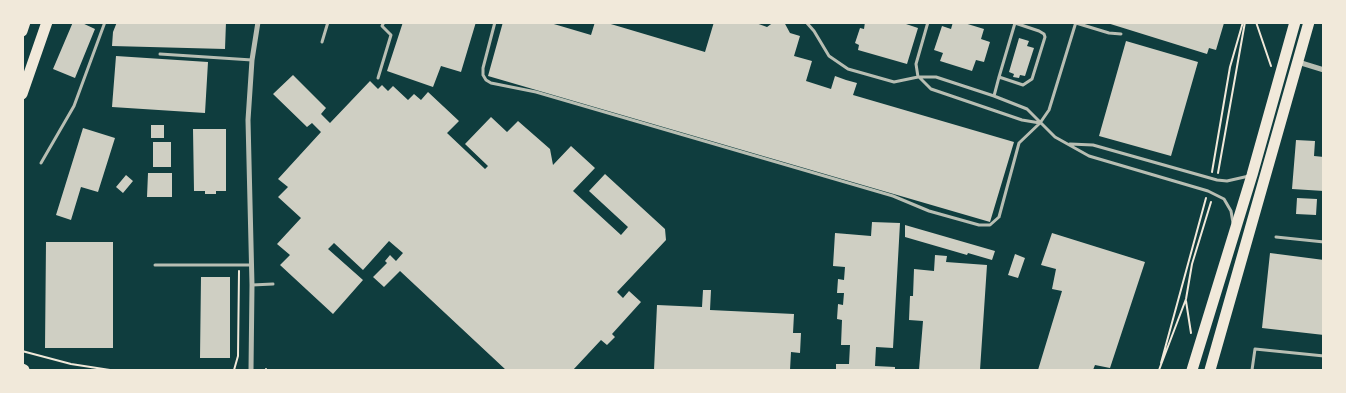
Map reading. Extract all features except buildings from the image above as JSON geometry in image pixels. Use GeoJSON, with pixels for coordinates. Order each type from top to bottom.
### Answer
{"type":"FeatureCollection","features":[{"type":"Feature","properties":{"kind":"main road"},"geometry":{"type":"LineString","coordinates":[[22,31],[25,22]]}},
{"type":"Feature","properties":{"kind":"main road"},"geometry":{"type":"LineString","coordinates":[[22,94],[47,22]]}},
{"type":"Feature","properties":{"kind":"main road"},"geometry":{"type":"LineString","coordinates":[[1192,370],[1252,175],[1295,22]]}},
{"type":"Feature","properties":{"kind":"main road"},"geometry":{"type":"LineString","coordinates":[[1210,370],[1309,22]]}},
{"type":"Feature","properties":{"kind":"street"},"geometry":{"type":"LineString","coordinates":[[251,370],[252,285],[248,120],[252,60],[258,22]]}},
{"type":"Feature","properties":{"kind":"street"},"geometry":{"type":"LineString","coordinates":[[1298,62],[1324,70]]}},
{"type":"Feature","properties":{"kind":"lane"},"geometry":{"type":"LineString","coordinates":[[41,162],[74,106],[105,22]]}},
{"type":"Feature","properties":{"kind":"lane"},"geometry":{"type":"LineString","coordinates":[[322,42],[328,22]]}},
{"type":"Feature","properties":{"kind":"lane"},"geometry":{"type":"LineString","coordinates":[[378,78],[391,35],[382,26],[384,22]]}},
{"type":"Feature","properties":{"kind":"lane"},"geometry":{"type":"LineString","coordinates":[[495,22],[483,68],[483,75],[491,83],[536,92],[892,196],[930,211],[979,225],[990,225],[999,217],[1019,143],[1040,123],[1049,110],[1076,23],[1109,33],[1121,34]]}},
{"type":"Feature","properties":{"kind":"lane"},"geometry":{"type":"LineString","coordinates":[[806,22],[829,56],[848,69],[894,82],[918,77],[936,77],[994,96],[1027,109],[1055,137],[1089,156],[1214,194],[1224,200],[1231,211],[1235,232]]}},
{"type":"Feature","properties":{"kind":"lane"},"geometry":{"type":"LineString","coordinates":[[928,22],[916,64],[918,77],[931,89],[1022,120],[1040,123]]}},
{"type":"Feature","properties":{"kind":"lane"},"geometry":{"type":"LineString","coordinates":[[994,96],[999,77],[1014,23],[1039,30],[1044,34],[1045,37],[1032,79],[1023,85],[999,77]]}},
{"type":"Feature","properties":{"kind":"lane"},"geometry":{"type":"LineString","coordinates":[[160,54],[252,60]]}},
{"type":"Feature","properties":{"kind":"lane"},"geometry":{"type":"LineString","coordinates":[[1070,144],[1093,145],[1217,180],[1227,181],[1252,175]]}},
{"type":"Feature","properties":{"kind":"lane"},"geometry":{"type":"LineString","coordinates":[[1276,237],[1324,242]]}},
{"type":"Feature","properties":{"kind":"lane"},"geometry":{"type":"LineString","coordinates":[[155,265],[251,265]]}},
{"type":"Feature","properties":{"kind":"lane"},"geometry":{"type":"LineString","coordinates":[[252,285],[273,284]]}},
{"type":"Feature","properties":{"kind":"lane"},"geometry":{"type":"LineString","coordinates":[[1252,370],[1255,349],[1324,356]]}},
{"type":"Feature","properties":{"kind":"path"},"geometry":{"type":"LineString","coordinates":[[1256,22],[1273,72],[1279,79]]}},
{"type":"Feature","properties":{"kind":"path"},"geometry":{"type":"LineString","coordinates":[[234,370],[238,356],[239,265]]}},
{"type":"Feature","properties":{"kind":"path"},"geometry":{"type":"LineString","coordinates":[[1186,299],[1191,334]]}},
{"type":"Feature","properties":{"kind":"path"},"geometry":{"type":"LineString","coordinates":[[22,351],[71,364],[110,370]]}}]}
